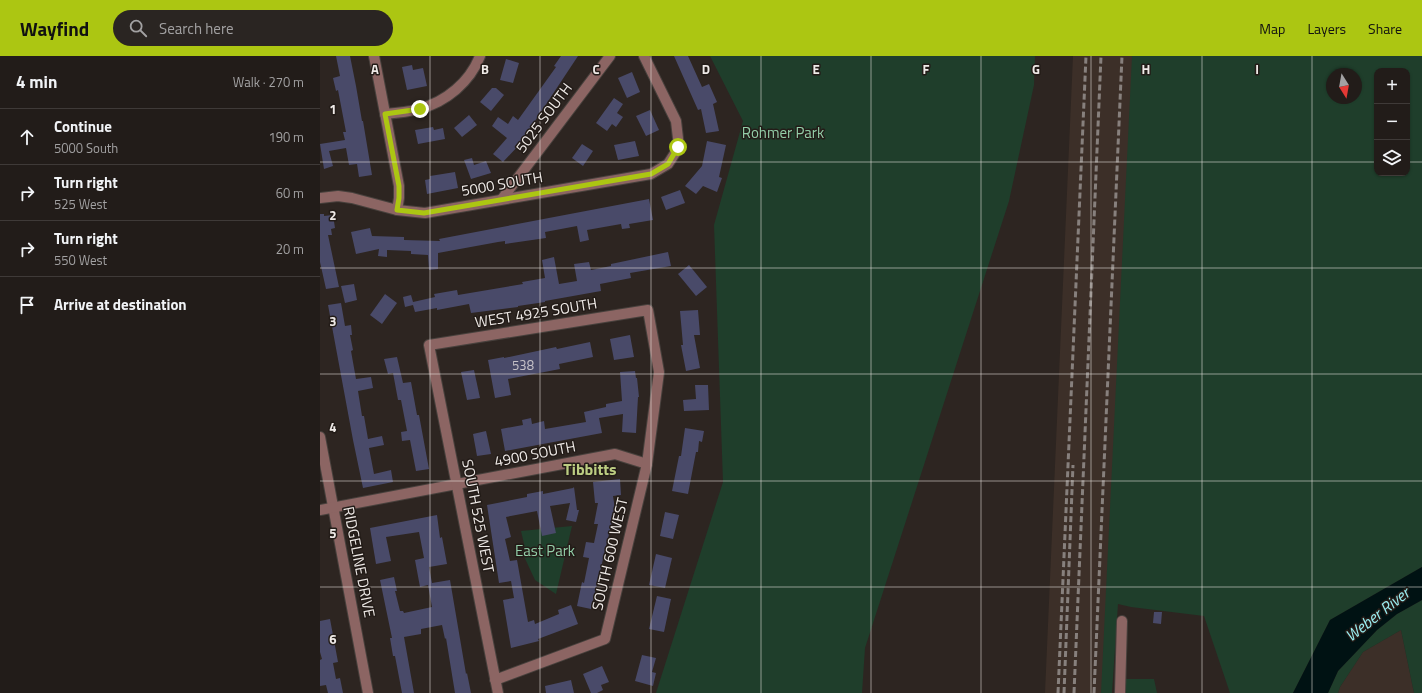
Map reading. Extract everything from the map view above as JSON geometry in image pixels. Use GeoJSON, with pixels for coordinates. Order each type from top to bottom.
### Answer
{"type":"FeatureCollection","features":[{"type":"Feature","properties":{"kind":"street"},"geometry":{"type":"LineString","coordinates":[[374,56],[399,186],[397,210]]}},
{"type":"Feature","properties":{"kind":"street"},"geometry":{"type":"LineString","coordinates":[[385,114],[420,109],[443,100],[464,82],[480,56]]}},
{"type":"Feature","properties":{"kind":"street","name":"5025 SOUTH"},"geometry":{"type":"LineString","coordinates":[[502,199],[610,56]]}},
{"type":"Feature","properties":{"kind":"street","name":"5000 SOUTH"},"geometry":{"type":"LineString","coordinates":[[320,198],[338,196],[397,210],[424,213],[651,174],[668,164],[678,147],[676,121],[644,56]]}},
{"type":"Feature","properties":{"kind":"street","name":"WEST 4925 SOUTH"},"geometry":{"type":"LineString","coordinates":[[429,345],[648,310]]}},
{"type":"Feature","properties":{"kind":"street","name":"SOUTH 600 WEST"},"geometry":{"type":"LineString","coordinates":[[495,680],[605,639],[647,464],[659,372],[648,310]]}},
{"type":"Feature","properties":{"kind":"street","name":"SOUTH 525 WEST"},"geometry":{"type":"LineString","coordinates":[[429,345],[498,693]]}},
{"type":"Feature","properties":{"kind":"street","name":"RIDGELINE DRIVE"},"geometry":{"type":"LineString","coordinates":[[320,437],[368,693]]}},
{"type":"Feature","properties":{"kind":"street","name":"4900 SOUTH"},"geometry":{"type":"LineString","coordinates":[[320,510],[615,454],[647,464]]}},
{"type":"Feature","properties":{"kind":"street"},"geometry":{"type":"LineString","coordinates":[[1120,693],[1122,622]]}},
{"type":"Feature","properties":{"kind":"shaded area"},"geometry":{"type":"Polygon","coordinates":[[[1073,56],[1138,56],[1111,693],[1045,693],[1073,56]]]}},
{"type":"Feature","properties":{"kind":"shaded area"},"geometry":{"type":"Polygon","coordinates":[[[1401,630],[1414,693],[1338,693],[1340,687],[1363,652],[1401,630]]]}},
{"type":"Feature","properties":{"kind":"green space","name":"Rohmer Park"},"geometry":{"type":"Polygon","coordinates":[[[710,56],[1035,56],[1034,85],[1009,201],[865,648],[862,693],[656,693],[723,482],[714,225],[743,121],[710,56]]]}},
{"type":"Feature","properties":{"kind":"green space"},"geometry":{"type":"Polygon","coordinates":[[[1132,56],[1422,56],[1422,567],[1330,620],[1293,693],[1230,693],[1204,616],[1118,604],[1112,693],[1101,693],[1132,56]]]}},
{"type":"Feature","properties":{"kind":"green space","name":"East Park"},"geometry":{"type":"Polygon","coordinates":[[[572,526],[556,594],[535,580],[521,550],[525,548],[521,531],[572,526]]]}},
{"type":"Feature","properties":{"kind":"green space"},"geometry":{"type":"Polygon","coordinates":[[[1422,600],[1422,693],[1414,693],[1401,630],[1363,652],[1340,687],[1338,693],[1328,693],[1338,671],[1377,630],[1397,614],[1422,600]]]}},
{"type":"Feature","properties":{"kind":"green space"},"geometry":{"type":"Polygon","coordinates":[[[1125,679],[1154,679],[1157,693],[1125,693],[1125,679]]]}},
{"type":"Feature","properties":{"kind":"water","name":"Weber River"},"geometry":{"type":"Polygon","coordinates":[[[1422,567],[1422,600],[1397,614],[1377,630],[1338,671],[1328,693],[1293,693],[1330,620],[1422,567]]]}},
{"type":"Feature","properties":{"kind":"building"},"geometry":{"type":"Polygon","coordinates":[[[336,56],[350,56],[372,175],[359,177],[357,164],[349,165],[346,148],[329,151],[333,166],[324,169],[320,144],[345,140],[343,132],[346,132],[338,90],[336,91],[333,78],[340,76],[336,56]]]}},
{"type":"Feature","properties":{"kind":"building"},"geometry":{"type":"Polygon","coordinates":[[[561,56],[578,56],[519,145],[503,162],[493,154],[507,138],[492,126],[498,117],[508,124],[513,116],[518,120],[556,67],[554,66],[561,56]]]}},
{"type":"Feature","properties":{"kind":"building"},"geometry":{"type":"Polygon","coordinates":[[[674,56],[688,56],[702,87],[709,84],[717,102],[713,104],[719,131],[706,133],[701,109],[698,110],[674,56]]]}},
{"type":"Feature","properties":{"kind":"building"},"geometry":{"type":"Polygon","coordinates":[[[506,59],[519,63],[513,83],[500,80],[506,59]]]}},
{"type":"Feature","properties":{"kind":"building"},"geometry":{"type":"Polygon","coordinates":[[[412,65],[413,70],[423,68],[427,86],[407,90],[402,67],[412,65]]]}},
{"type":"Feature","properties":{"kind":"building"},"geometry":{"type":"Polygon","coordinates":[[[632,72],[640,92],[627,98],[618,78],[632,72]]]}},
{"type":"Feature","properties":{"kind":"building"},"geometry":{"type":"Polygon","coordinates":[[[492,88],[496,88],[504,95],[491,111],[480,102],[492,88]]]}},
{"type":"Feature","properties":{"kind":"building"},"geometry":{"type":"Polygon","coordinates":[[[614,98],[623,104],[617,113],[623,117],[616,127],[612,124],[607,131],[596,123],[614,98]]]}},
{"type":"Feature","properties":{"kind":"building"},"geometry":{"type":"Polygon","coordinates":[[[650,110],[659,130],[646,136],[636,116],[650,110]]]}},
{"type":"Feature","properties":{"kind":"building"},"geometry":{"type":"Polygon","coordinates":[[[469,115],[477,125],[462,137],[454,128],[469,115]]]}},
{"type":"Feature","properties":{"kind":"building"},"geometry":{"type":"Polygon","coordinates":[[[433,127],[434,130],[443,128],[445,139],[418,144],[415,130],[433,127]]]}},
{"type":"Feature","properties":{"kind":"building"},"geometry":{"type":"Polygon","coordinates":[[[635,141],[639,156],[618,160],[614,145],[635,141]]]}},
{"type":"Feature","properties":{"kind":"building"},"geometry":{"type":"Polygon","coordinates":[[[707,141],[726,145],[719,177],[722,178],[717,192],[703,186],[696,194],[685,186],[702,166],[707,141]]]}},
{"type":"Feature","properties":{"kind":"building"},"geometry":{"type":"Polygon","coordinates":[[[582,144],[593,151],[583,166],[572,158],[582,144]]]}},
{"type":"Feature","properties":{"kind":"building"},"geometry":{"type":"Polygon","coordinates":[[[472,158],[474,165],[486,161],[491,173],[471,179],[464,160],[472,158]]]}},
{"type":"Feature","properties":{"kind":"building"},"geometry":{"type":"Polygon","coordinates":[[[455,172],[458,188],[427,194],[425,180],[430,179],[430,176],[455,172]]]}},
{"type":"Feature","properties":{"kind":"building"},"geometry":{"type":"Polygon","coordinates":[[[680,190],[685,203],[666,210],[661,197],[680,190]]]}},
{"type":"Feature","properties":{"kind":"building"},"geometry":{"type":"Polygon","coordinates":[[[649,199],[653,220],[629,224],[630,228],[622,229],[621,224],[587,230],[589,240],[580,242],[577,226],[545,232],[546,238],[505,244],[505,241],[438,253],[438,269],[429,270],[428,255],[411,254],[411,251],[387,250],[387,257],[378,256],[379,249],[356,254],[351,232],[370,228],[372,236],[404,237],[404,240],[440,241],[439,239],[649,199]]]}},
{"type":"Feature","properties":{"kind":"building"},"geometry":{"type":"Polygon","coordinates":[[[320,214],[324,214],[324,216],[333,215],[335,228],[331,229],[332,235],[328,235],[339,287],[326,289],[320,262],[320,214]]]}},
{"type":"Feature","properties":{"kind":"building"},"geometry":{"type":"Polygon","coordinates":[[[668,252],[671,266],[630,273],[631,278],[600,284],[601,291],[518,307],[471,313],[469,304],[437,310],[437,308],[415,312],[413,305],[405,307],[403,297],[411,295],[413,302],[435,297],[434,294],[457,290],[458,295],[523,284],[522,282],[545,278],[542,260],[554,257],[559,284],[577,281],[574,264],[589,262],[591,270],[611,266],[611,264],[668,252]]]}},
{"type":"Feature","properties":{"kind":"building"},"geometry":{"type":"Polygon","coordinates":[[[689,265],[707,287],[696,296],[678,274],[689,265]]]}},
{"type":"Feature","properties":{"kind":"building"},"geometry":{"type":"Polygon","coordinates":[[[354,284],[357,300],[345,303],[341,286],[354,284]]]}},
{"type":"Feature","properties":{"kind":"building"},"geometry":{"type":"Polygon","coordinates":[[[385,294],[397,303],[382,324],[370,315],[385,294]]]}},
{"type":"Feature","properties":{"kind":"building"},"geometry":{"type":"Polygon","coordinates":[[[341,303],[345,326],[351,325],[352,335],[350,335],[353,350],[351,351],[356,379],[371,377],[373,388],[358,391],[368,439],[382,436],[384,445],[369,448],[374,474],[391,470],[393,482],[363,488],[328,305],[341,303]]]}},
{"type":"Feature","properties":{"kind":"building"},"geometry":{"type":"Polygon","coordinates":[[[698,310],[700,335],[694,335],[700,368],[686,371],[681,345],[683,345],[680,311],[698,310]]]}},
{"type":"Feature","properties":{"kind":"building"},"geometry":{"type":"Polygon","coordinates":[[[630,335],[634,357],[614,360],[610,339],[630,335]]]}},
{"type":"Feature","properties":{"kind":"building"},"geometry":{"type":"Polygon","coordinates":[[[590,342],[593,357],[559,364],[560,369],[508,379],[511,395],[495,398],[488,360],[590,342]]]}},
{"type":"Feature","properties":{"kind":"building"},"geometry":{"type":"Polygon","coordinates":[[[397,357],[403,383],[411,382],[429,469],[416,471],[410,440],[402,441],[401,432],[407,431],[401,400],[398,400],[393,373],[388,374],[384,359],[397,357]]]}},
{"type":"Feature","properties":{"kind":"building"},"geometry":{"type":"Polygon","coordinates":[[[474,370],[480,398],[467,400],[461,372],[474,370]]]}},
{"type":"Feature","properties":{"kind":"building"},"geometry":{"type":"Polygon","coordinates":[[[635,371],[639,397],[636,433],[622,432],[623,414],[599,418],[602,433],[505,451],[501,429],[523,425],[522,420],[531,418],[532,424],[544,421],[545,429],[586,422],[584,412],[606,407],[606,404],[622,401],[620,372],[635,371]]]}},
{"type":"Feature","properties":{"kind":"building"},"geometry":{"type":"Polygon","coordinates":[[[695,385],[708,385],[709,410],[684,411],[683,400],[696,399],[695,385]]]}},
{"type":"Feature","properties":{"kind":"building"},"geometry":{"type":"Polygon","coordinates":[[[685,428],[704,431],[702,442],[699,441],[698,452],[696,452],[688,494],[672,491],[679,456],[681,456],[685,428]]]}},
{"type":"Feature","properties":{"kind":"building"},"geometry":{"type":"Polygon","coordinates":[[[486,431],[491,454],[477,456],[473,434],[486,431]]]}},
{"type":"Feature","properties":{"kind":"building"},"geometry":{"type":"Polygon","coordinates":[[[620,479],[621,495],[613,496],[615,509],[591,609],[577,606],[582,582],[584,583],[589,558],[583,557],[586,542],[594,543],[598,524],[594,524],[598,503],[595,503],[593,482],[620,479]]]}},
{"type":"Feature","properties":{"kind":"building"},"geometry":{"type":"Polygon","coordinates":[[[574,487],[577,510],[579,510],[576,522],[566,520],[570,503],[550,506],[556,533],[542,536],[537,511],[506,517],[511,537],[505,539],[510,561],[517,560],[528,622],[534,620],[535,624],[559,614],[558,610],[571,605],[578,624],[538,639],[539,641],[511,648],[503,600],[514,598],[511,581],[499,583],[487,505],[527,497],[527,494],[543,491],[543,494],[574,487]]]}},
{"type":"Feature","properties":{"kind":"building"},"geometry":{"type":"Polygon","coordinates":[[[665,512],[679,515],[673,539],[660,536],[665,512]]]}},
{"type":"Feature","properties":{"kind":"building"},"geometry":{"type":"Polygon","coordinates":[[[437,515],[440,538],[442,537],[447,564],[429,567],[432,583],[450,580],[466,674],[467,673],[471,693],[455,693],[446,638],[445,639],[442,625],[421,629],[421,634],[404,637],[414,693],[402,693],[395,656],[393,656],[390,638],[392,638],[380,580],[394,577],[397,591],[395,591],[400,611],[403,611],[404,613],[432,607],[428,585],[420,587],[415,560],[424,558],[419,532],[386,537],[391,561],[376,564],[370,528],[437,515]]]}},
{"type":"Feature","properties":{"kind":"building"},"geometry":{"type":"Polygon","coordinates":[[[656,554],[672,558],[665,588],[649,585],[656,554]]]}},
{"type":"Feature","properties":{"kind":"building"},"geometry":{"type":"Polygon","coordinates":[[[657,596],[671,599],[664,632],[649,629],[657,596]]]}},
{"type":"Feature","properties":{"kind":"building"},"geometry":{"type":"Polygon","coordinates":[[[1154,612],[1162,612],[1161,624],[1153,623],[1154,612]]]}},
{"type":"Feature","properties":{"kind":"building"},"geometry":{"type":"Polygon","coordinates":[[[330,619],[338,662],[333,663],[336,679],[340,678],[343,693],[328,693],[326,685],[320,686],[320,660],[322,659],[320,652],[320,621],[330,619]]]}},
{"type":"Feature","properties":{"kind":"building"},"geometry":{"type":"Polygon","coordinates":[[[642,655],[656,658],[652,672],[656,673],[653,686],[635,681],[642,655]]]}},
{"type":"Feature","properties":{"kind":"building"},"geometry":{"type":"Polygon","coordinates":[[[602,666],[609,682],[601,685],[603,690],[597,693],[591,693],[583,674],[602,666]]]}},
{"type":"Feature","properties":{"kind":"building"},"geometry":{"type":"Polygon","coordinates":[[[571,680],[574,693],[546,693],[545,686],[571,680]]]}},
{"type":"Feature","properties":{"kind":"railway"},"geometry":{"type":"LineString","coordinates":[[1058,693],[1086,56]]}},
{"type":"Feature","properties":{"kind":"railway"},"geometry":{"type":"LineString","coordinates":[[1074,693],[1101,56]]}},
{"type":"Feature","properties":{"kind":"railway"},"geometry":{"type":"LineString","coordinates":[[1094,693],[1122,56]]}},
{"type":"Feature","properties":{"kind":"railway"},"geometry":{"type":"LineString","coordinates":[[1064,693],[1073,465]]}},
{"type":"Feature","properties":{"kind":"district","name":"Tibbitts"},"geometry":{"type":"Point","coordinates":[590,469]}},
{"type":"Feature","properties":{"kind":"route"},"geometry":{"type":"LineString","coordinates":[[420,109],[385,114],[399,186],[397,210],[424,213],[651,174],[668,164],[678,147]]}}]}
